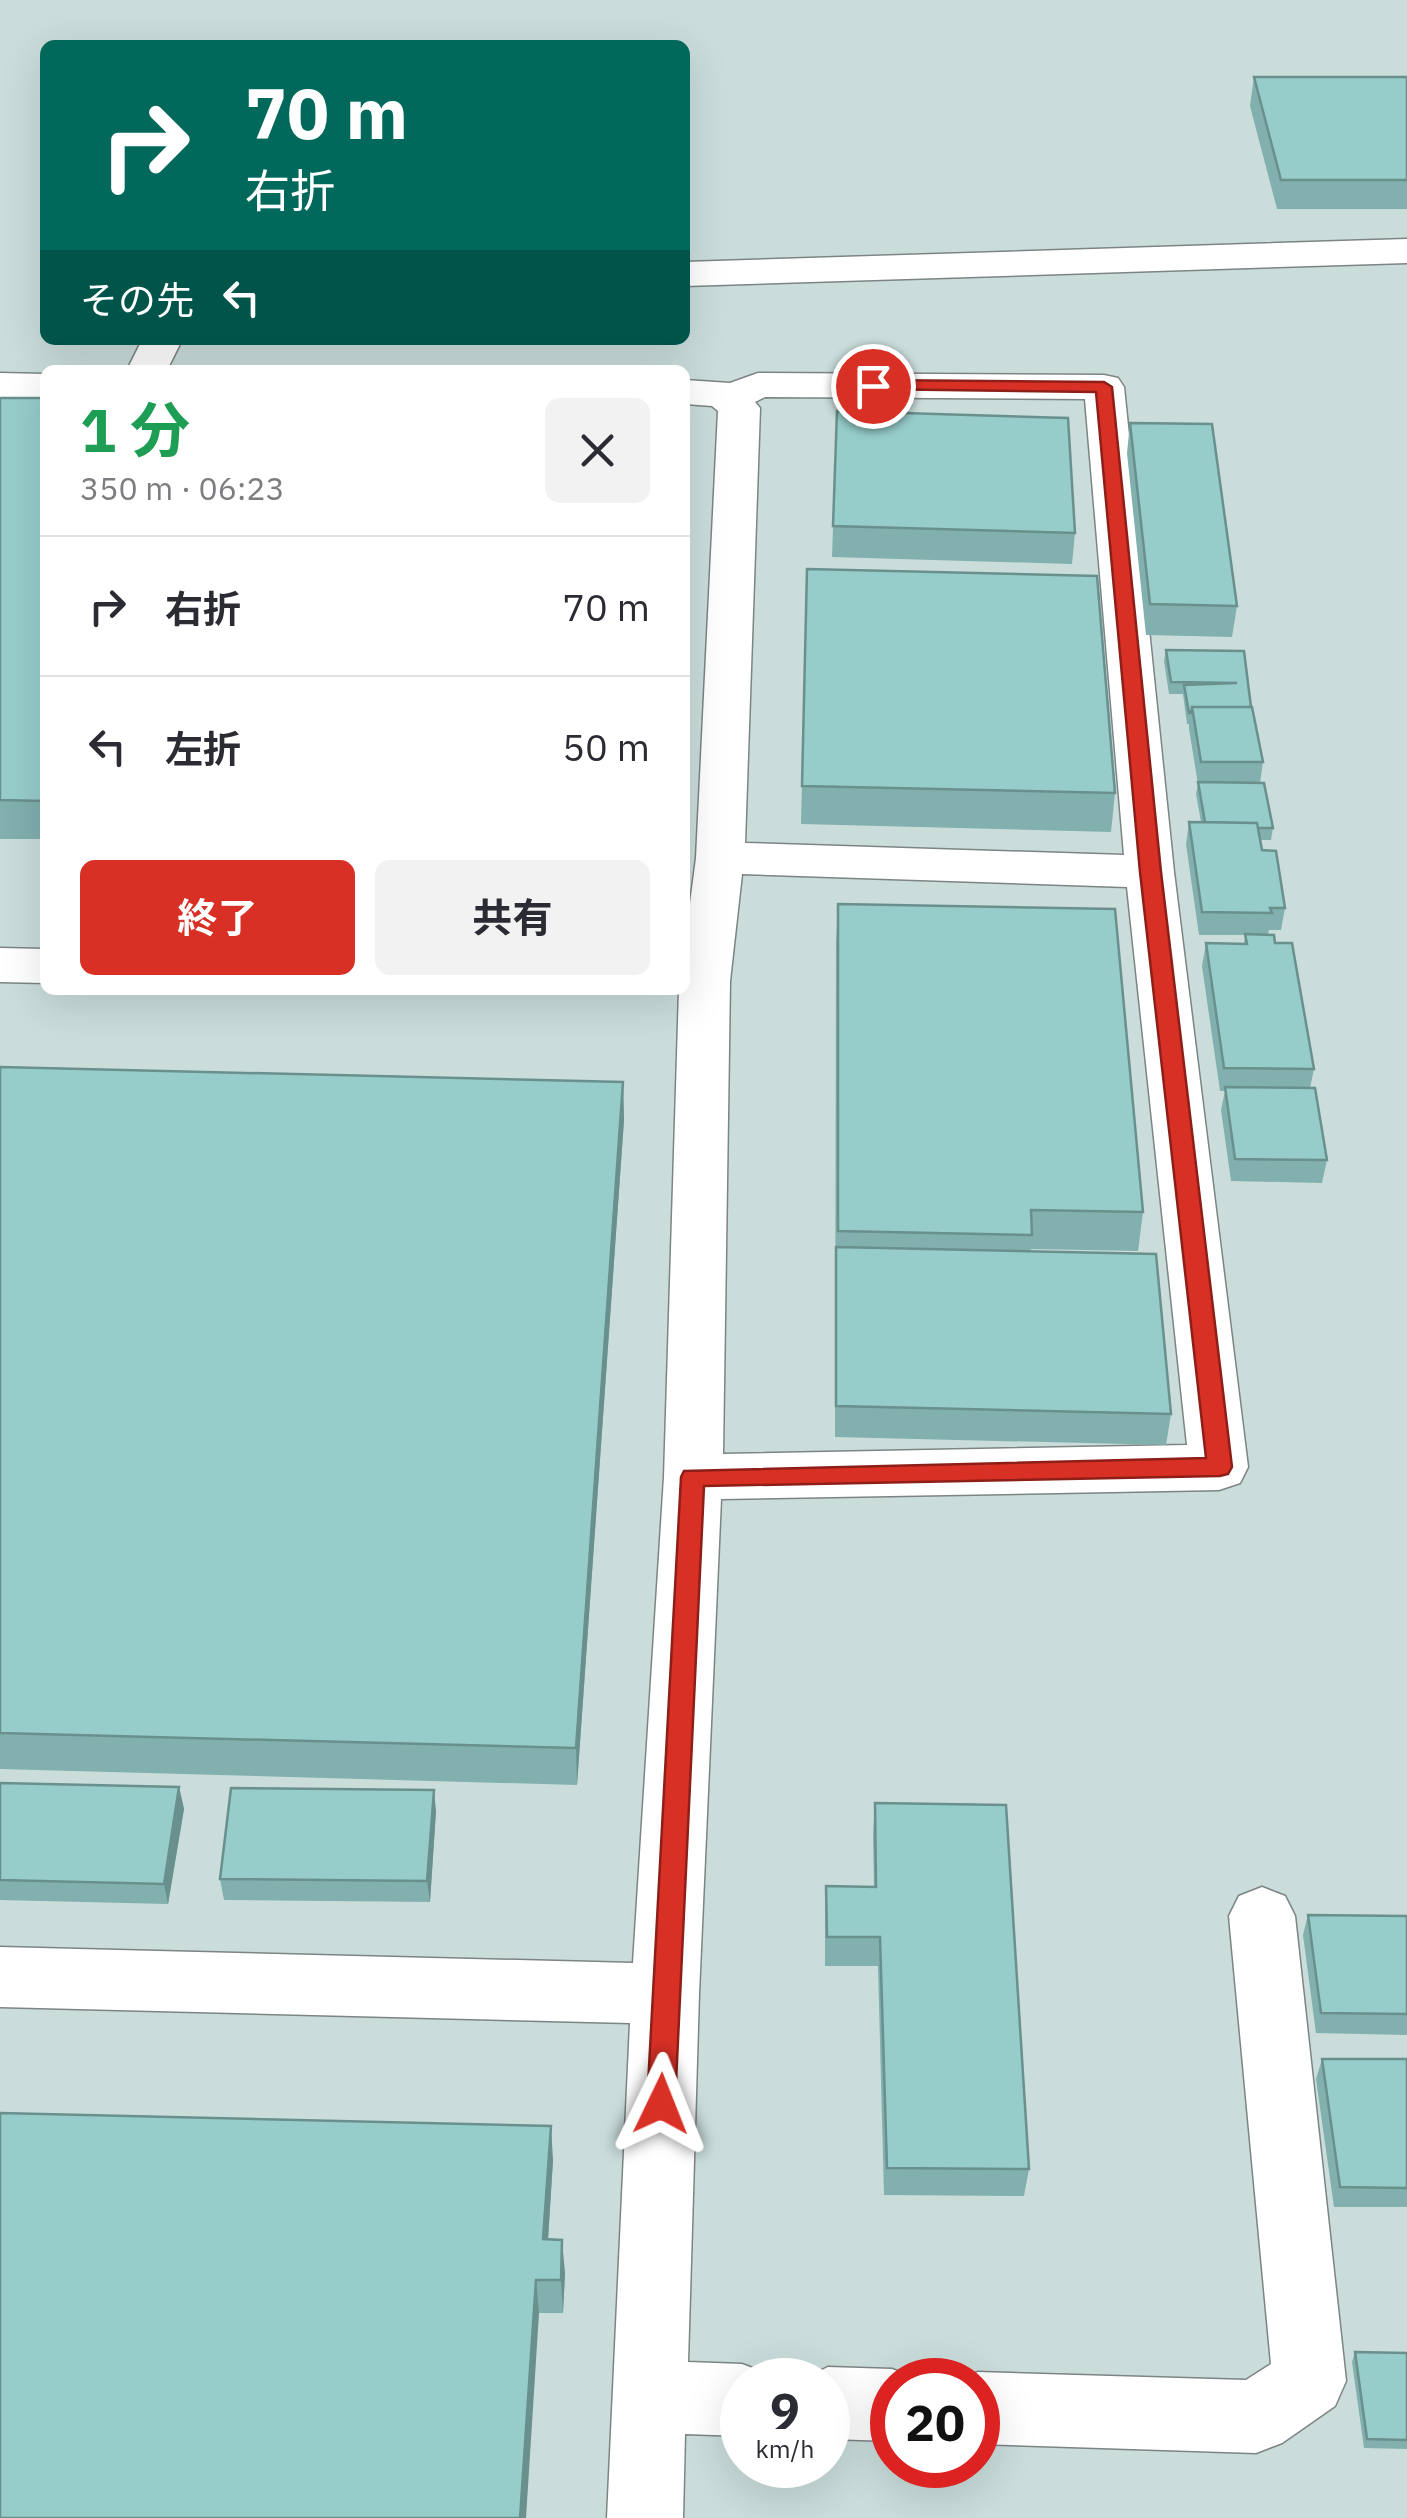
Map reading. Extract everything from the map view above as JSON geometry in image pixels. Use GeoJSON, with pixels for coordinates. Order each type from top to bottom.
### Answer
{"type":"FeatureCollection","features":[{"type":"Feature","properties":{"kind":"lane"},"geometry":{"type":"LineString","coordinates":[[690,274],[1407,251]]}},
{"type":"Feature","properties":{"kind":"lane"},"geometry":{"type":"LineString","coordinates":[[0,385],[40,386]]}},
{"type":"Feature","properties":{"kind":"lane"},"geometry":{"type":"LineString","coordinates":[[690,393],[732,398],[758,385],[1104,387],[1150,872],[1220,1467],[693,1477]]}},
{"type":"Feature","properties":{"kind":"lane"},"geometry":{"type":"LineString","coordinates":[[645,2518],[666,1994],[693,1477],[695,981],[720,858],[739,408],[732,398]]}},
{"type":"Feature","properties":{"kind":"lane"},"geometry":{"type":"LineString","coordinates":[[720,858],[1150,872]]}},
{"type":"Feature","properties":{"kind":"lane"},"geometry":{"type":"LineString","coordinates":[[0,966],[40,966]]}},
{"type":"Feature","properties":{"kind":"lane"},"geometry":{"type":"LineString","coordinates":[[1000,2409],[1256,2417],[1309,2380],[1262,1916]]}},
{"type":"Feature","properties":{"kind":"lane"},"geometry":{"type":"LineString","coordinates":[[0,1977],[666,1994]]}},
{"type":"Feature","properties":{"kind":"lane"},"geometry":{"type":"LineString","coordinates":[[650,2397],[720,2399]]}},
{"type":"Feature","properties":{"kind":"shaded area"},"geometry":{"type":"Polygon","coordinates":[[[0,0],[1407,0],[1407,2518],[0,2518],[0,0]]]}},
{"type":"Feature","properties":{"kind":"building"},"geometry":{"type":"Polygon","coordinates":[[[1254,77],[1407,77],[1407,180],[1281,180],[1254,77]]]}},
{"type":"Feature","properties":{"kind":"building"},"geometry":{"type":"Polygon","coordinates":[[[0,398],[40,398],[40,801],[0,800],[0,398]]]}},
{"type":"Feature","properties":{"kind":"building"},"geometry":{"type":"Polygon","coordinates":[[[837,411],[1068,418],[1075,533],[833,526],[837,411]]]}},
{"type":"Feature","properties":{"kind":"building"},"geometry":{"type":"Polygon","coordinates":[[[1130,423],[1212,424],[1237,606],[1150,604],[1130,423]]]}},
{"type":"Feature","properties":{"kind":"building"},"geometry":{"type":"Polygon","coordinates":[[[807,569],[1097,576],[1115,793],[802,786],[807,569]]]}},
{"type":"Feature","properties":{"kind":"building"},"geometry":{"type":"Polygon","coordinates":[[[1166,650],[1244,651],[1251,707],[1192,707],[1189,713],[1184,685],[1237,683],[1171,682],[1166,650]]]}},
{"type":"Feature","properties":{"kind":"building"},"geometry":{"type":"Polygon","coordinates":[[[1192,707],[1252,707],[1263,762],[1201,762],[1192,707]]]}},
{"type":"Feature","properties":{"kind":"building"},"geometry":{"type":"Polygon","coordinates":[[[1198,782],[1264,783],[1273,828],[1258,828],[1257,823],[1205,822],[1198,782]]]}},
{"type":"Feature","properties":{"kind":"building"},"geometry":{"type":"Polygon","coordinates":[[[1189,822],[1257,823],[1262,850],[1276,851],[1285,908],[1270,908],[1272,913],[1202,912],[1189,822]]]}},
{"type":"Feature","properties":{"kind":"building"},"geometry":{"type":"Polygon","coordinates":[[[838,904],[1115,909],[1143,1212],[1031,1210],[1032,1235],[838,1231],[838,904]]]}},
{"type":"Feature","properties":{"kind":"building"},"geometry":{"type":"Polygon","coordinates":[[[1245,934],[1274,935],[1275,943],[1292,943],[1314,1069],[1224,1068],[1206,943],[1247,944],[1245,934]]]}},
{"type":"Feature","properties":{"kind":"building"},"geometry":{"type":"Polygon","coordinates":[[[0,1067],[623,1082],[576,1748],[0,1733],[0,1067]]]}},
{"type":"Feature","properties":{"kind":"building"},"geometry":{"type":"Polygon","coordinates":[[[1225,1087],[1315,1088],[1327,1160],[1235,1159],[1225,1087]]]}},
{"type":"Feature","properties":{"kind":"building"},"geometry":{"type":"Polygon","coordinates":[[[836,1247],[1156,1254],[1171,1414],[836,1406],[836,1247]]]}},
{"type":"Feature","properties":{"kind":"building"},"geometry":{"type":"Polygon","coordinates":[[[0,1783],[179,1787],[164,1884],[0,1880],[0,1783]]]}},
{"type":"Feature","properties":{"kind":"building"},"geometry":{"type":"Polygon","coordinates":[[[231,1788],[434,1790],[427,1881],[220,1879],[231,1788]]]}},
{"type":"Feature","properties":{"kind":"building"},"geometry":{"type":"Polygon","coordinates":[[[875,1803],[1006,1805],[1029,2169],[887,2168],[880,1937],[827,1937],[826,1886],[876,1887],[875,1803]]]}},
{"type":"Feature","properties":{"kind":"building"},"geometry":{"type":"Polygon","coordinates":[[[1308,1915],[1407,1916],[1407,2014],[1321,2013],[1308,1915]]]}},
{"type":"Feature","properties":{"kind":"building"},"geometry":{"type":"Polygon","coordinates":[[[1322,2059],[1407,2059],[1407,2188],[1340,2187],[1322,2059]]]}},
{"type":"Feature","properties":{"kind":"building"},"geometry":{"type":"Polygon","coordinates":[[[0,2113],[551,2126],[543,2239],[562,2240],[561,2280],[536,2280],[520,2518],[0,2518],[0,2113]]]}},
{"type":"Feature","properties":{"kind":"building"},"geometry":{"type":"Polygon","coordinates":[[[1355,2352],[1407,2353],[1407,2440],[1367,2439],[1355,2352]]]}},
{"type":"Feature","properties":{"kind":"route"},"geometry":{"type":"LineString","coordinates":[[661,2104],[693,1477],[1220,1467],[1150,872],[1104,387],[873,386]]}}]}
